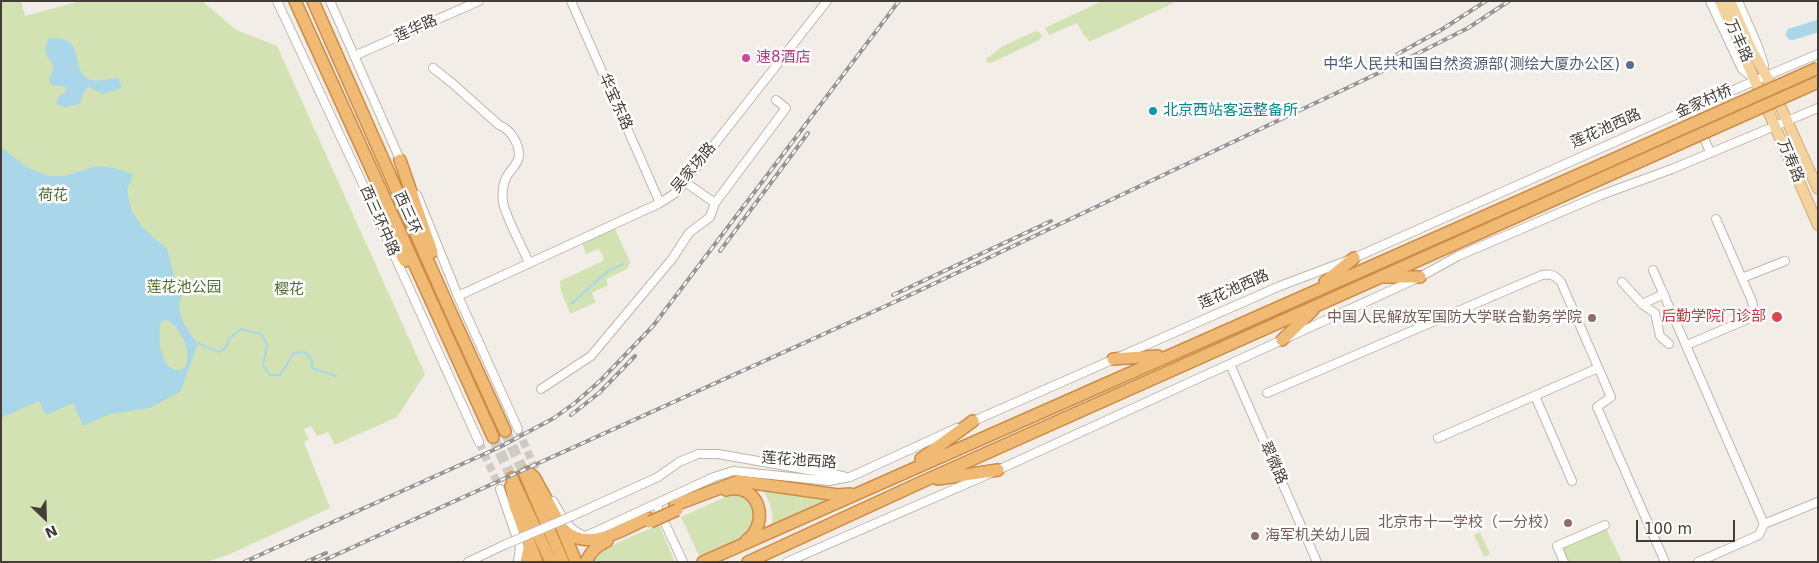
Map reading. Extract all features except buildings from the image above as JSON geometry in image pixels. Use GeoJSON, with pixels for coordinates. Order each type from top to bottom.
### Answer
{"type":"FeatureCollection","features":[{"type":"Feature","properties":{"kind":"highway","name":"西三环"},"geometry":{"type":"LineString","coordinates":[[295,1],[493,437]]}},
{"type":"Feature","properties":{"kind":"highway","name":"西三环"},"geometry":{"type":"LineString","coordinates":[[313,1],[505,431]]}},
{"type":"Feature","properties":{"kind":"highway","name":"金家村桥"},"geometry":{"type":"LineString","coordinates":[[1602,164],[1818,68]]}},
{"type":"Feature","properties":{"kind":"highway","name":"金家村桥"},"geometry":{"type":"LineString","coordinates":[[1380,277],[1818,82]]}},
{"type":"Feature","properties":{"kind":"highway"},"geometry":{"type":"LineString","coordinates":[[400,160],[428,243],[446,285],[451,313]]}},
{"type":"Feature","properties":{"kind":"highway","name":"莲花池西路"},"geometry":{"type":"LineString","coordinates":[[703,562],[1602,164]]}},
{"type":"Feature","properties":{"kind":"highway"},"geometry":{"type":"LineString","coordinates":[[372,204],[402,255],[422,298],[439,319]]}},
{"type":"Feature","properties":{"kind":"highway"},"geometry":{"type":"LineString","coordinates":[[1314,291],[1354,258]]}},
{"type":"Feature","properties":{"kind":"highway"},"geometry":{"type":"LineString","coordinates":[[748,562],[1380,277],[1420,278]]}},
{"type":"Feature","properties":{"kind":"highway"},"geometry":{"type":"LineString","coordinates":[[1282,340],[1319,304]]}},
{"type":"Feature","properties":{"kind":"highway"},"geometry":{"type":"LineString","coordinates":[[1112,359],[1167,356]]}},
{"type":"Feature","properties":{"kind":"highway"},"geometry":{"type":"LineString","coordinates":[[903,472],[973,421]]}},
{"type":"Feature","properties":{"kind":"highway"},"geometry":{"type":"LineString","coordinates":[[924,481],[998,470]]}},
{"type":"Feature","properties":{"kind":"highway"},"geometry":{"type":"LineString","coordinates":[[529,472],[560,526],[576,562]]}},
{"type":"Feature","properties":{"kind":"highway"},"geometry":{"type":"LineString","coordinates":[[529,472],[563,562]]}},
{"type":"Feature","properties":{"kind":"highway"},"geometry":{"type":"LineString","coordinates":[[537,562],[515,506],[511,479],[551,562]]}},
{"type":"Feature","properties":{"kind":"highway"},"geometry":{"type":"LineString","coordinates":[[586,562],[589,555],[599,545],[649,520],[739,481],[838,495],[859,493]]}},
{"type":"Feature","properties":{"kind":"highway"},"geometry":{"type":"LineString","coordinates":[[676,508],[725,490],[736,488],[745,491],[758,504],[760,520],[754,534],[737,547]]}},
{"type":"Feature","properties":{"kind":"highway"},"geometry":{"type":"LineString","coordinates":[[560,526],[578,539],[594,541],[649,520]]}},
{"type":"Feature","properties":{"kind":"highway"},"geometry":{"type":"LineString","coordinates":[[526,562],[529,550],[528,542]]}},
{"type":"Feature","properties":{"kind":"main road","name":"万丰路"},"geometry":{"type":"LineString","coordinates":[[1720,1],[1774,125]]}},
{"type":"Feature","properties":{"kind":"main road","name":"万丰路"},"geometry":{"type":"LineString","coordinates":[[1730,1],[1751,49],[1767,77],[1787,120]]}},
{"type":"Feature","properties":{"kind":"main road","name":"万寿路"},"geometry":{"type":"LineString","coordinates":[[1787,120],[1818,189]]}},
{"type":"Feature","properties":{"kind":"main road","name":"万寿路"},"geometry":{"type":"LineString","coordinates":[[1774,125],[1818,225]]}},
{"type":"Feature","properties":{"kind":"street","name":"西三环中路"},"geometry":{"type":"LineString","coordinates":[[277,1],[372,204],[479,442]]}},
{"type":"Feature","properties":{"kind":"street"},"geometry":{"type":"LineString","coordinates":[[330,1],[400,160],[415,188],[458,296],[518,430]]}},
{"type":"Feature","properties":{"kind":"street","name":"莲华路"},"geometry":{"type":"LineString","coordinates":[[354,56],[479,1]]}},
{"type":"Feature","properties":{"kind":"street","name":"华宝东路"},"geometry":{"type":"LineString","coordinates":[[571,1],[660,203]]}},
{"type":"Feature","properties":{"kind":"street","name":"吴家场路"},"geometry":{"type":"LineString","coordinates":[[458,296],[660,203],[677,192],[826,1]]}},
{"type":"Feature","properties":{"kind":"street"},"geometry":{"type":"LineString","coordinates":[[1710,1],[1742,69],[1756,81]]}},
{"type":"Feature","properties":{"kind":"street"},"geometry":{"type":"LineString","coordinates":[[1738,1],[1758,44],[1767,77]]}},
{"type":"Feature","properties":{"kind":"street","name":"莲花池西路"},"geometry":{"type":"LineString","coordinates":[[656,504],[733,470],[829,481],[850,477],[1112,359],[1280,286],[1354,258],[1691,108],[1818,54]]}},
{"type":"Feature","properties":{"kind":"street"},"geometry":{"type":"LineString","coordinates":[[433,68],[499,125],[508,128],[511,132],[519,155],[506,177],[502,193],[504,206],[529,263]]}},
{"type":"Feature","properties":{"kind":"street"},"geometry":{"type":"LineString","coordinates":[[541,389],[591,356],[672,259],[688,233],[710,217],[715,203],[786,108],[776,100]]}},
{"type":"Feature","properties":{"kind":"street"},"geometry":{"type":"LineString","coordinates":[[1691,108],[1710,152]]}},
{"type":"Feature","properties":{"kind":"street"},"geometry":{"type":"LineString","coordinates":[[787,562],[998,470],[1420,278],[1458,256],[1601,195],[1672,169],[1818,108]]}},
{"type":"Feature","properties":{"kind":"street"},"geometry":{"type":"LineString","coordinates":[[684,182],[715,203]]}},
{"type":"Feature","properties":{"kind":"street"},"geometry":{"type":"LineString","coordinates":[[1687,345],[1755,316],[1752,302],[1716,219]]}},
{"type":"Feature","properties":{"kind":"street"},"geometry":{"type":"LineString","coordinates":[[1742,278],[1785,261]]}},
{"type":"Feature","properties":{"kind":"street"},"geometry":{"type":"LineString","coordinates":[[1653,270],[1764,524]]}},
{"type":"Feature","properties":{"kind":"street"},"geometry":{"type":"LineString","coordinates":[[1266,393],[1542,275],[1549,274],[1561,282],[1611,397],[1597,407],[1665,562]]}},
{"type":"Feature","properties":{"kind":"street"},"geometry":{"type":"LineString","coordinates":[[1622,282],[1642,304],[1655,313],[1660,336],[1669,344]]}},
{"type":"Feature","properties":{"kind":"street"},"geometry":{"type":"LineString","coordinates":[[1642,304],[1664,294]]}},
{"type":"Feature","properties":{"kind":"street","name":"翠微路"},"geometry":{"type":"LineString","coordinates":[[1230,364],[1317,562]]}},
{"type":"Feature","properties":{"kind":"street"},"geometry":{"type":"LineString","coordinates":[[1438,438],[1598,368]]}},
{"type":"Feature","properties":{"kind":"street"},"geometry":{"type":"LineString","coordinates":[[1535,396],[1572,481]]}},
{"type":"Feature","properties":{"kind":"street"},"geometry":{"type":"LineString","coordinates":[[468,562],[658,477],[679,462],[698,454],[718,454],[850,477]]}},
{"type":"Feature","properties":{"kind":"street"},"geometry":{"type":"LineString","coordinates":[[529,472],[567,523],[576,533],[586,536],[656,504],[683,562]]}},
{"type":"Feature","properties":{"kind":"street"},"geometry":{"type":"LineString","coordinates":[[500,488],[520,548],[518,562]]}},
{"type":"Feature","properties":{"kind":"street"},"geometry":{"type":"LineString","coordinates":[[1698,562],[1759,535],[1764,524],[1818,502]]}},
{"type":"Feature","properties":{"kind":"street"},"geometry":{"type":"LineString","coordinates":[[1564,562],[1557,546],[1605,525]]}},
{"type":"Feature","properties":{"kind":"green space","name":"莲花池公园"},"geometry":{"type":"Polygon","coordinates":[[[1,1],[21,1],[25,16],[81,1],[202,1],[236,30],[277,46],[425,374],[397,417],[335,445],[328,432],[317,436],[311,426],[304,429],[309,439],[304,442],[330,508],[228,555],[206,562],[1,562],[1,1]]]}},
{"type":"Feature","properties":{"kind":"green space"},"geometry":{"type":"Polygon","coordinates":[[[1102,1],[1178,1],[1089,42],[1077,23],[1049,35],[1045,28],[1102,1]]]}},
{"type":"Feature","properties":{"kind":"green space"},"geometry":{"type":"Polygon","coordinates":[[[1036,31],[1042,36],[1039,40],[993,62],[989,63],[986,61],[1003,46],[1036,31]]]}},
{"type":"Feature","properties":{"kind":"green space"},"geometry":{"type":"Polygon","coordinates":[[[613,225],[630,262],[627,269],[606,279],[608,285],[592,293],[596,302],[570,314],[561,291],[560,281],[603,261],[603,255],[598,249],[586,254],[581,239],[613,225]]]}},
{"type":"Feature","properties":{"kind":"green space"},"geometry":{"type":"Polygon","coordinates":[[[759,486],[827,498],[826,501],[772,526],[770,504],[759,486]]]}},
{"type":"Feature","properties":{"kind":"green space"},"geometry":{"type":"Polygon","coordinates":[[[732,494],[753,503],[756,519],[746,537],[699,556],[681,517],[732,494]]]}},
{"type":"Feature","properties":{"kind":"green space"},"geometry":{"type":"Polygon","coordinates":[[[659,525],[675,562],[594,562],[614,545],[659,525]]]}},
{"type":"Feature","properties":{"kind":"green space"},"geometry":{"type":"Polygon","coordinates":[[[1606,528],[1622,562],[1569,562],[1563,547],[1606,528]]]}},
{"type":"Feature","properties":{"kind":"green space"},"geometry":{"type":"Polygon","coordinates":[[[1480,532],[1490,554],[1484,557],[1474,535],[1480,532]]]}},
{"type":"Feature","properties":{"kind":"water"},"geometry":{"type":"Polygon","coordinates":[[[50,38],[69,42],[74,48],[80,69],[91,80],[118,78],[121,88],[103,94],[89,87],[84,91],[80,104],[66,107],[56,104],[59,96],[65,93],[66,87],[51,85],[49,78],[53,72],[53,64],[46,55],[45,48],[50,38]]]}},
{"type":"Feature","properties":{"kind":"water"},"geometry":{"type":"Polygon","coordinates":[[[1,147],[28,168],[49,176],[65,176],[97,166],[114,168],[133,174],[127,190],[131,210],[143,228],[167,249],[175,280],[186,290],[181,296],[179,303],[182,318],[198,343],[181,391],[150,408],[109,414],[83,426],[73,403],[46,415],[39,401],[1,418],[1,147]],[[168,320],[161,322],[160,327],[163,357],[170,368],[182,369],[187,362],[187,350],[183,339],[168,320]]]}},
{"type":"Feature","properties":{"kind":"waterway"},"geometry":{"type":"LineString","coordinates":[[1792,34],[1818,26]]}},
{"type":"Feature","properties":{"kind":"waterway"},"geometry":{"type":"LineString","coordinates":[[572,303],[608,271],[623,264]]}},
{"type":"Feature","properties":{"kind":"waterway"},"geometry":{"type":"LineString","coordinates":[[198,343],[219,352],[225,349],[230,338],[241,329],[261,334],[267,345],[263,366],[270,375],[280,375],[294,353],[305,352],[312,360],[312,368],[336,376]]}},
{"type":"Feature","properties":{"kind":"tunnel"},"geometry":{"type":"LineString","coordinates":[[518,429],[536,471]]}},
{"type":"Feature","properties":{"kind":"tunnel"},"geometry":{"type":"LineString","coordinates":[[505,431],[524,473]]}},
{"type":"Feature","properties":{"kind":"tunnel"},"geometry":{"type":"LineString","coordinates":[[493,437],[512,478]]}},
{"type":"Feature","properties":{"kind":"tunnel"},"geometry":{"type":"LineString","coordinates":[[479,442],[500,489]]}},
{"type":"Feature","properties":{"kind":"railway"},"geometry":{"type":"LineString","coordinates":[[244,562],[500,447],[554,418],[576,402],[601,380],[653,326],[899,1]]}},
{"type":"Feature","properties":{"kind":"railway"},"geometry":{"type":"LineString","coordinates":[[1378,65],[1441,30],[1486,1]]}},
{"type":"Feature","properties":{"kind":"railway"},"geometry":{"type":"LineString","coordinates":[[320,562],[910,295],[1385,70],[1468,28],[1509,1]]}},
{"type":"Feature","properties":{"kind":"railway"},"geometry":{"type":"LineString","coordinates":[[720,251],[808,133]]}},
{"type":"Feature","properties":{"kind":"railway"},"geometry":{"type":"LineString","coordinates":[[893,295],[1051,221]]}},
{"type":"Feature","properties":{"kind":"railway"},"geometry":{"type":"LineString","coordinates":[[571,415],[599,393],[635,356]]}},
{"type":"Feature","properties":{"kind":"railway"},"geometry":{"type":"LineString","coordinates":[[306,562],[326,553]]}},
{"type":"Feature","properties":{"kind":"place","name":"速8酒店"},"geometry":{"type":"Point","coordinates":[746,58]}},
{"type":"Feature","properties":{"kind":"place","name":"中华人民共和国自然资源部(测绘大厦办公区)"},"geometry":{"type":"Point","coordinates":[1630,65]}},
{"type":"Feature","properties":{"kind":"place","name":"北京西站客运整备所"},"geometry":{"type":"Point","coordinates":[1153,111]}},
{"type":"Feature","properties":{"kind":"place","name":"后勤学院门诊部"},"geometry":{"type":"Point","coordinates":[1777,317]}},
{"type":"Feature","properties":{"kind":"place","name":"中国人民解放军国防大学联合勤务学院"},"geometry":{"type":"Point","coordinates":[1592,318]}},
{"type":"Feature","properties":{"kind":"place","name":"北京市十一学校（一分校）"},"geometry":{"type":"Point","coordinates":[1568,523]}},
{"type":"Feature","properties":{"kind":"place","name":"海军机关幼儿园"},"geometry":{"type":"Point","coordinates":[1255,536]}},
{"type":"Feature","properties":{"kind":"park label","name":"荷花"},"geometry":{"type":"Point","coordinates":[53,196]}},
{"type":"Feature","properties":{"kind":"park label","name":"樱花"},"geometry":{"type":"Point","coordinates":[289,290]}}]}
